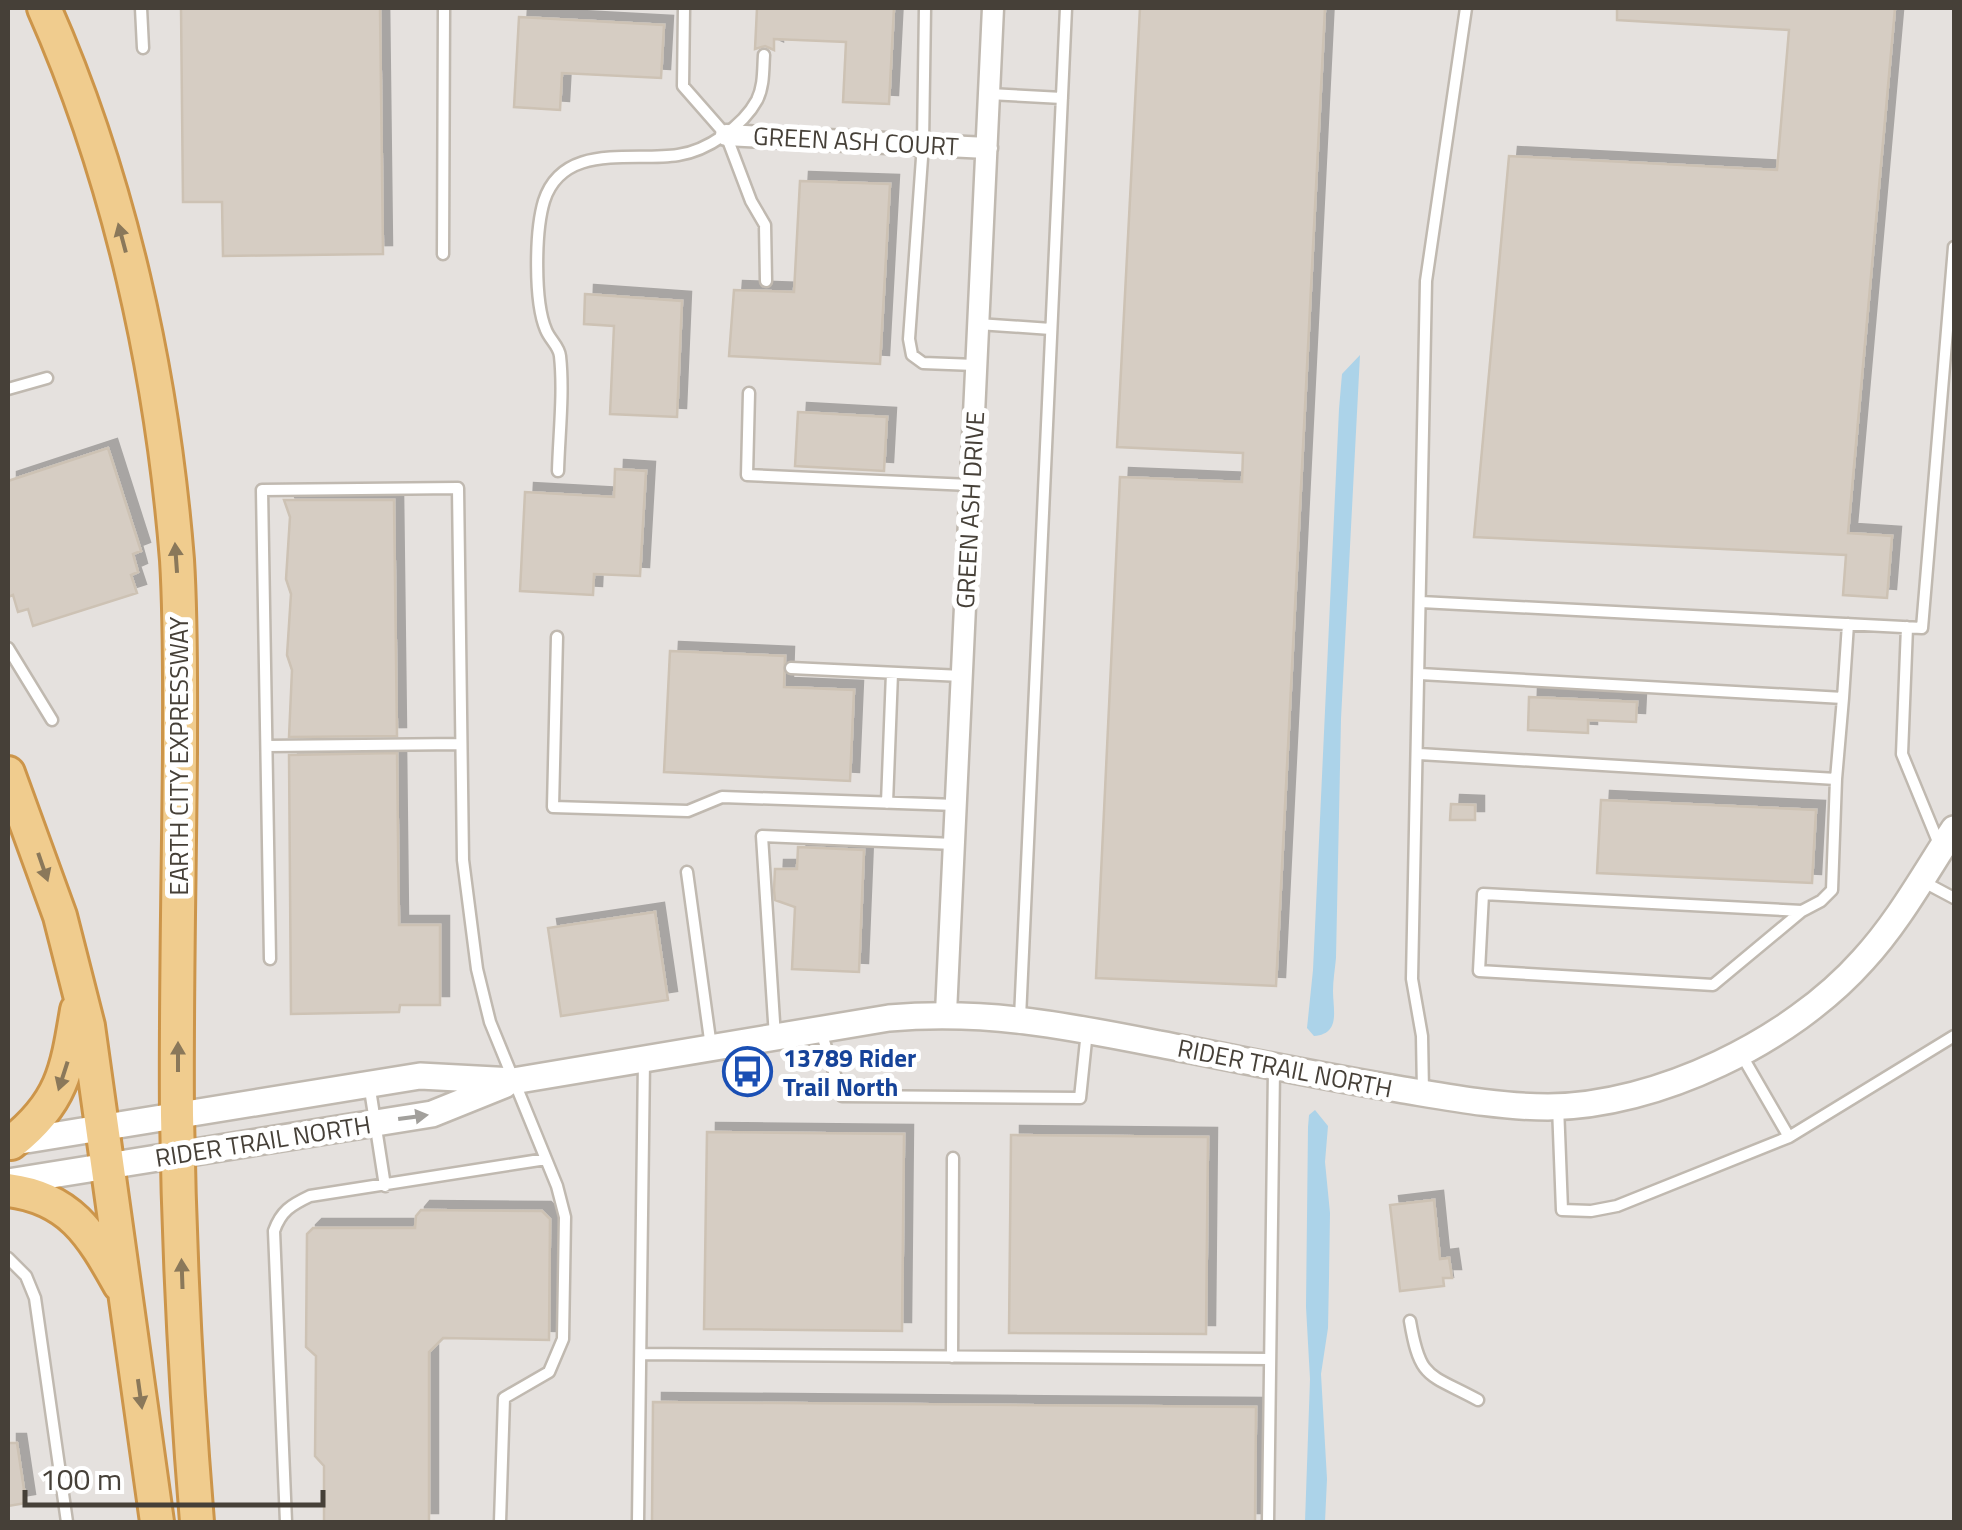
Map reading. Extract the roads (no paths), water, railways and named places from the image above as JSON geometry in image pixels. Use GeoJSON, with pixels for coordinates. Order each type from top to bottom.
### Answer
{"type":"FeatureCollection","features":[{"type":"Feature","properties":{"kind":"highway","name":"EARTH CITY EXPRESSWAY"},"geometry":{"type":"LineString","coordinates":[[44,8],[91,134],[132,274],[170,489],[180,634],[179,1155],[186,1372],[197,1522]]}},
{"type":"Feature","properties":{"kind":"highway"},"geometry":{"type":"LineString","coordinates":[[8,773],[60,916],[80,991],[110,1166],[157,1522]]}},
{"type":"Feature","properties":{"kind":"highway"},"geometry":{"type":"LineString","coordinates":[[9,1143],[40,1119],[62,1084],[80,991]]}},
{"type":"Feature","properties":{"kind":"highway"},"geometry":{"type":"LineString","coordinates":[[8,1186],[48,1198],[69,1213],[106,1261],[127,1297]]}},
{"type":"Feature","properties":{"kind":"street","name":"GREEN ASH DRIVE"},"geometry":{"type":"LineString","coordinates":[[946,1013],[994,8]]}},
{"type":"Feature","properties":{"kind":"street","name":"GREEN ASH COURT"},"geometry":{"type":"LineString","coordinates":[[726,135],[987,148]]}},
{"type":"Feature","properties":{"kind":"street","name":"RIDER TRAIL NORTH"},"geometry":{"type":"LineString","coordinates":[[9,1143],[420,1076],[513,1081],[889,1018],[946,1013],[1020,1018],[1423,1094],[1558,1106],[1644,1092],[1741,1054],[1826,995],[1862,962],[1948,839]]}},
{"type":"Feature","properties":{"kind":"street","name":"RIDER TRAIL NORTH"},"geometry":{"type":"LineString","coordinates":[[8,1186],[432,1114],[513,1081]]}},
{"type":"Feature","properties":{"kind":"lane"},"geometry":{"type":"LineString","coordinates":[[141,8],[143,48]]}},
{"type":"Feature","properties":{"kind":"lane"},"geometry":{"type":"LineString","coordinates":[[443,254],[444,8]]}},
{"type":"Feature","properties":{"kind":"lane"},"geometry":{"type":"LineString","coordinates":[[684,8],[683,86],[726,135],[752,201],[766,225],[766,281]]}},
{"type":"Feature","properties":{"kind":"lane"},"geometry":{"type":"LineString","coordinates":[[925,8],[922,144],[909,339],[912,355],[924,363],[976,365]]}},
{"type":"Feature","properties":{"kind":"lane"},"geometry":{"type":"LineString","coordinates":[[1020,1018],[1066,8]]}},
{"type":"Feature","properties":{"kind":"lane"},"geometry":{"type":"LineString","coordinates":[[1423,1094],[1422,1036],[1412,979],[1426,281],[1466,8]]}},
{"type":"Feature","properties":{"kind":"lane"},"geometry":{"type":"LineString","coordinates":[[558,471],[560,352],[545,329],[539,288],[539,238],[545,200],[558,178],[576,164],[596,158],[682,155],[726,135],[756,101],[762,85],[764,55]]}},
{"type":"Feature","properties":{"kind":"lane"},"geometry":{"type":"LineString","coordinates":[[990,94],[1062,98]]}},
{"type":"Feature","properties":{"kind":"lane"},"geometry":{"type":"LineString","coordinates":[[1421,602],[1922,628],[1954,247]]}},
{"type":"Feature","properties":{"kind":"lane"},"geometry":{"type":"LineString","coordinates":[[978,324],[1051,329]]}},
{"type":"Feature","properties":{"kind":"lane"},"geometry":{"type":"LineString","coordinates":[[8,389],[47,378]]}},
{"type":"Feature","properties":{"kind":"lane"},"geometry":{"type":"LineString","coordinates":[[749,394],[747,475],[971,485]]}},
{"type":"Feature","properties":{"kind":"lane"},"geometry":{"type":"LineString","coordinates":[[270,959],[262,490],[458,488],[463,860],[477,969],[490,1022],[566,1217],[563,1339],[549,1372],[504,1398],[500,1522]]}},
{"type":"Feature","properties":{"kind":"lane"},"geometry":{"type":"LineString","coordinates":[[1802,912],[1483,894],[1479,970],[1713,985],[1802,912],[1822,901],[1832,890],[1848,624]]}},
{"type":"Feature","properties":{"kind":"lane"},"geometry":{"type":"LineString","coordinates":[[1908,627],[1902,754],[1948,839]]}},
{"type":"Feature","properties":{"kind":"lane"},"geometry":{"type":"LineString","coordinates":[[558,637],[553,807],[688,811],[722,797],[956,805]]}},
{"type":"Feature","properties":{"kind":"lane"},"geometry":{"type":"LineString","coordinates":[[8,648],[52,720]]}},
{"type":"Feature","properties":{"kind":"lane"},"geometry":{"type":"LineString","coordinates":[[792,668],[962,676]]}},
{"type":"Feature","properties":{"kind":"lane"},"geometry":{"type":"LineString","coordinates":[[887,803],[892,673]]}},
{"type":"Feature","properties":{"kind":"lane"},"geometry":{"type":"LineString","coordinates":[[1420,674],[1843,698]]}},
{"type":"Feature","properties":{"kind":"lane"},"geometry":{"type":"LineString","coordinates":[[266,746],[461,744]]}},
{"type":"Feature","properties":{"kind":"lane"},"geometry":{"type":"LineString","coordinates":[[1419,754],[1836,779]]}},
{"type":"Feature","properties":{"kind":"lane"},"geometry":{"type":"LineString","coordinates":[[775,1038],[762,836],[954,844]]}},
{"type":"Feature","properties":{"kind":"lane"},"geometry":{"type":"LineString","coordinates":[[686,872],[711,1048]]}},
{"type":"Feature","properties":{"kind":"lane"},"geometry":{"type":"LineString","coordinates":[[1921,880],[1954,898]]}},
{"type":"Feature","properties":{"kind":"lane"},"geometry":{"type":"LineString","coordinates":[[820,1030],[842,1096],[1080,1098],[1087,1030]]}},
{"type":"Feature","properties":{"kind":"lane"},"geometry":{"type":"LineString","coordinates":[[1558,1106],[1562,1210],[1617,1206],[1789,1137],[1954,1036]]}},
{"type":"Feature","properties":{"kind":"lane"},"geometry":{"type":"LineString","coordinates":[[1741,1054],[1789,1137]]}},
{"type":"Feature","properties":{"kind":"lane"},"geometry":{"type":"LineString","coordinates":[[638,1522],[644,1060]]}},
{"type":"Feature","properties":{"kind":"lane"},"geometry":{"type":"LineString","coordinates":[[1268,1522],[1274,1066]]}},
{"type":"Feature","properties":{"kind":"lane"},"geometry":{"type":"LineString","coordinates":[[369,1084],[386,1186]]}},
{"type":"Feature","properties":{"kind":"lane"},"geometry":{"type":"LineString","coordinates":[[952,1356],[953,1158]]}},
{"type":"Feature","properties":{"kind":"lane"},"geometry":{"type":"LineString","coordinates":[[286,1522],[274,1231],[280,1215],[310,1196],[546,1159]]}},
{"type":"Feature","properties":{"kind":"lane"},"geometry":{"type":"LineString","coordinates":[[8,1258],[26,1276],[34,1298],[67,1522]]}},
{"type":"Feature","properties":{"kind":"lane"},"geometry":{"type":"LineString","coordinates":[[1410,1321],[1416,1359],[1426,1372],[1478,1400]]}},
{"type":"Feature","properties":{"kind":"lane"},"geometry":{"type":"LineString","coordinates":[[640,1354],[1270,1360]]}},
{"type":"Feature","properties":{"kind":"water"},"geometry":{"type":"Polygon","coordinates":[[[1360,355],[1341,719],[1334,1013],[1328,1031],[1314,1036],[1307,1028],[1339,409],[1342,374],[1360,355]]]}},
{"type":"Feature","properties":{"kind":"water"},"geometry":{"type":"Polygon","coordinates":[[[1315,1110],[1328,1126],[1328,1328],[1321,1374],[1327,1479],[1325,1522],[1305,1522],[1310,1379],[1306,1307],[1308,1127],[1309,1115],[1315,1110]]]}},
{"type":"Feature","properties":{"kind":"place","name":"13789 Rider Trail North"},"geometry":{"type":"Point","coordinates":[748,1072]}}]}
